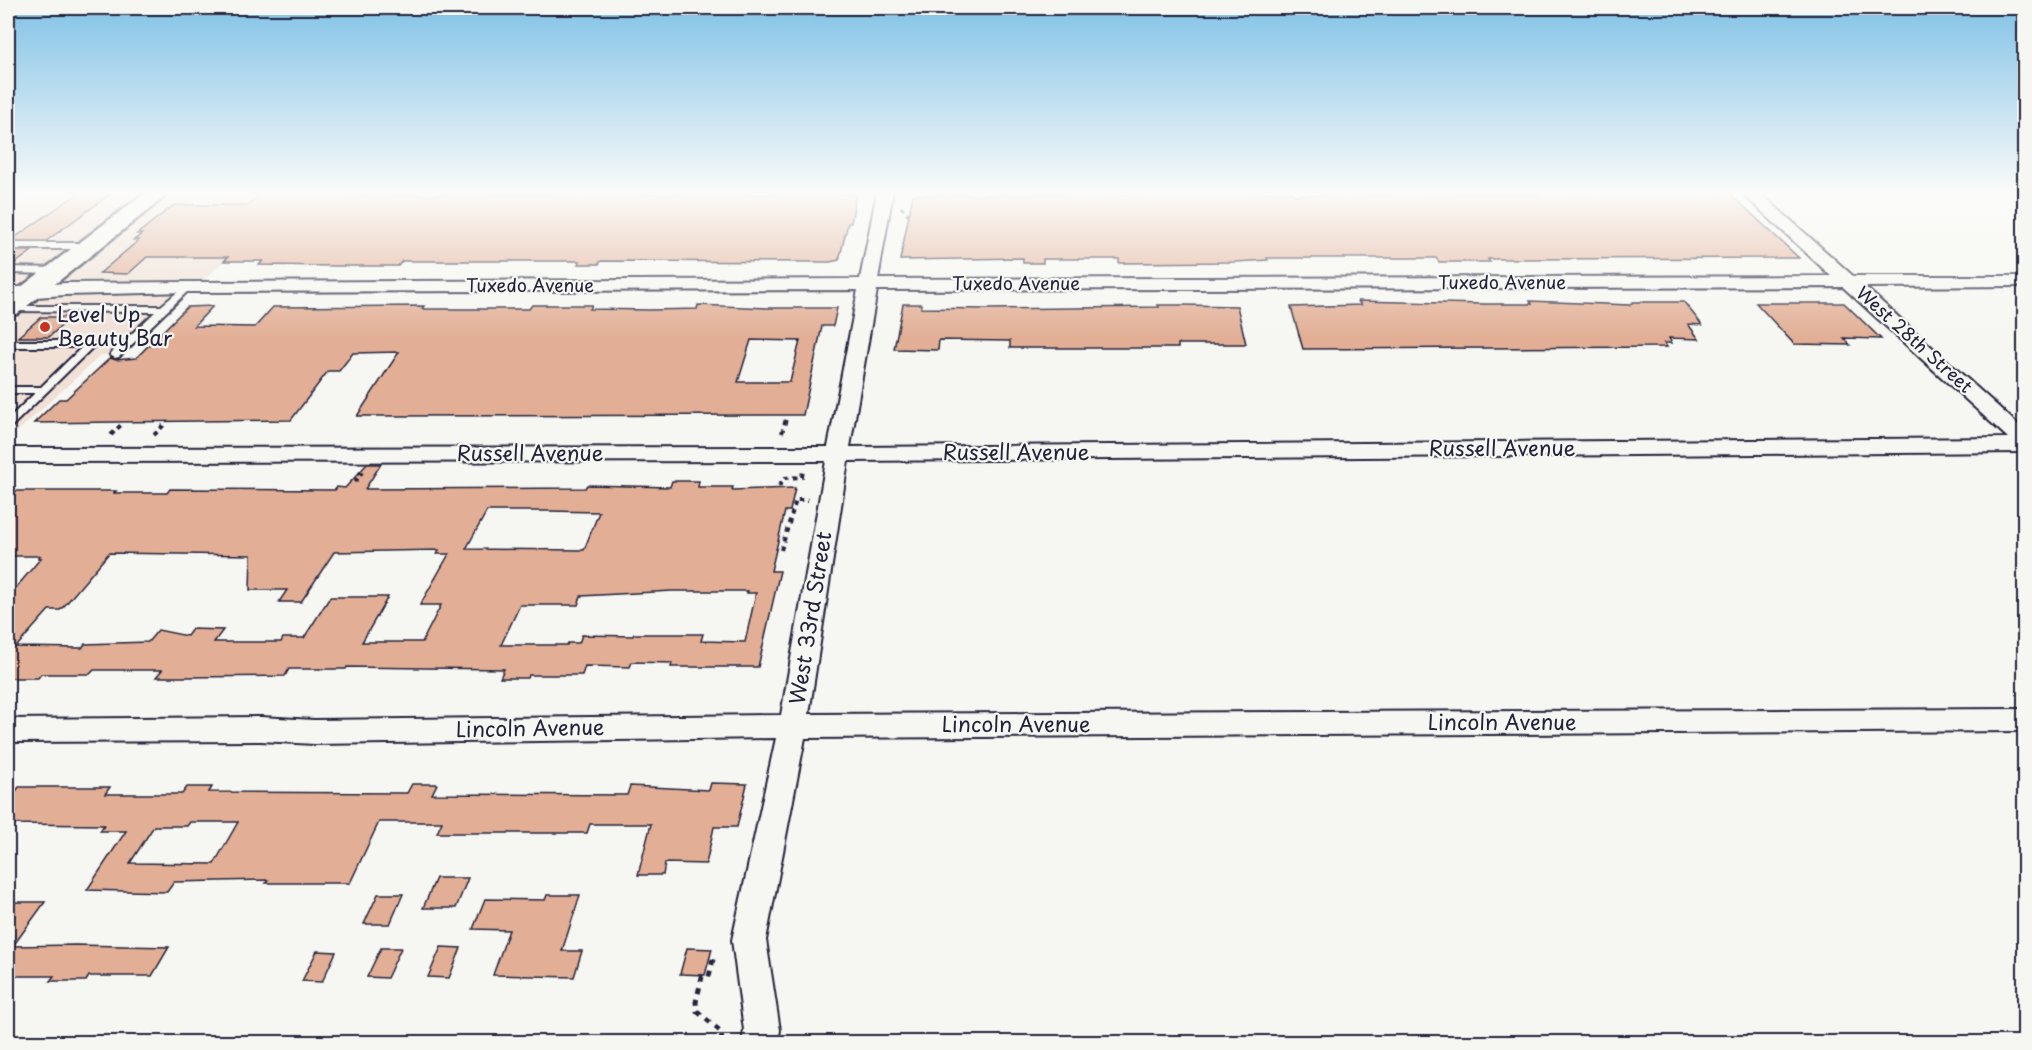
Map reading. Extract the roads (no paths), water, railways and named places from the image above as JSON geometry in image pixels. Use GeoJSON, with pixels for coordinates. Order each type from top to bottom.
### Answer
{"type":"FeatureCollection","features":[{"type":"Feature","properties":{"kind":"main road"},"geometry":{"type":"LineString","coordinates":[[13,301],[96,241]]}},
{"type":"Feature","properties":{"kind":"street","name":"West 33rd Street"},"geometry":{"type":"LineString","coordinates":[[760,1042],[762,1030],[749,940],[793,726],[838,454],[877,241]]}},
{"type":"Feature","properties":{"kind":"street","name":"West 28th Street"},"geometry":{"type":"LineString","coordinates":[[1804,241],[2025,443]]}},
{"type":"Feature","properties":{"kind":"street","name":"Tuxedo Avenue"},"geometry":{"type":"LineString","coordinates":[[13,301],[65,289],[187,287],[2025,281]]}},
{"type":"Feature","properties":{"kind":"street","name":"Russell Avenue"},"geometry":{"type":"LineString","coordinates":[[8,455],[838,454],[2025,443]]}},
{"type":"Feature","properties":{"kind":"street","name":"Lincoln Avenue"},"geometry":{"type":"LineString","coordinates":[[8,731],[261,729],[314,732],[793,726],[2025,720]]}},
{"type":"Feature","properties":{"kind":"lane"},"geometry":{"type":"LineString","coordinates":[[8,246],[89,246]]}},
{"type":"Feature","properties":{"kind":"lane"},"geometry":{"type":"LineString","coordinates":[[8,270],[57,271]]}},
{"type":"Feature","properties":{"kind":"lane"},"geometry":{"type":"LineString","coordinates":[[115,355],[187,287]]}},
{"type":"Feature","properties":{"kind":"lane"},"geometry":{"type":"LineString","coordinates":[[13,301],[164,309]]}},
{"type":"Feature","properties":{"kind":"lane"},"geometry":{"type":"LineString","coordinates":[[8,344],[91,344],[8,424]]}},
{"type":"Feature","properties":{"kind":"lane"},"geometry":{"type":"LineString","coordinates":[[8,390],[44,390]]}},
{"type":"Feature","properties":{"kind":"place","name":"Level Up Beauty Bar"},"geometry":{"type":"Point","coordinates":[45,327]}}]}
